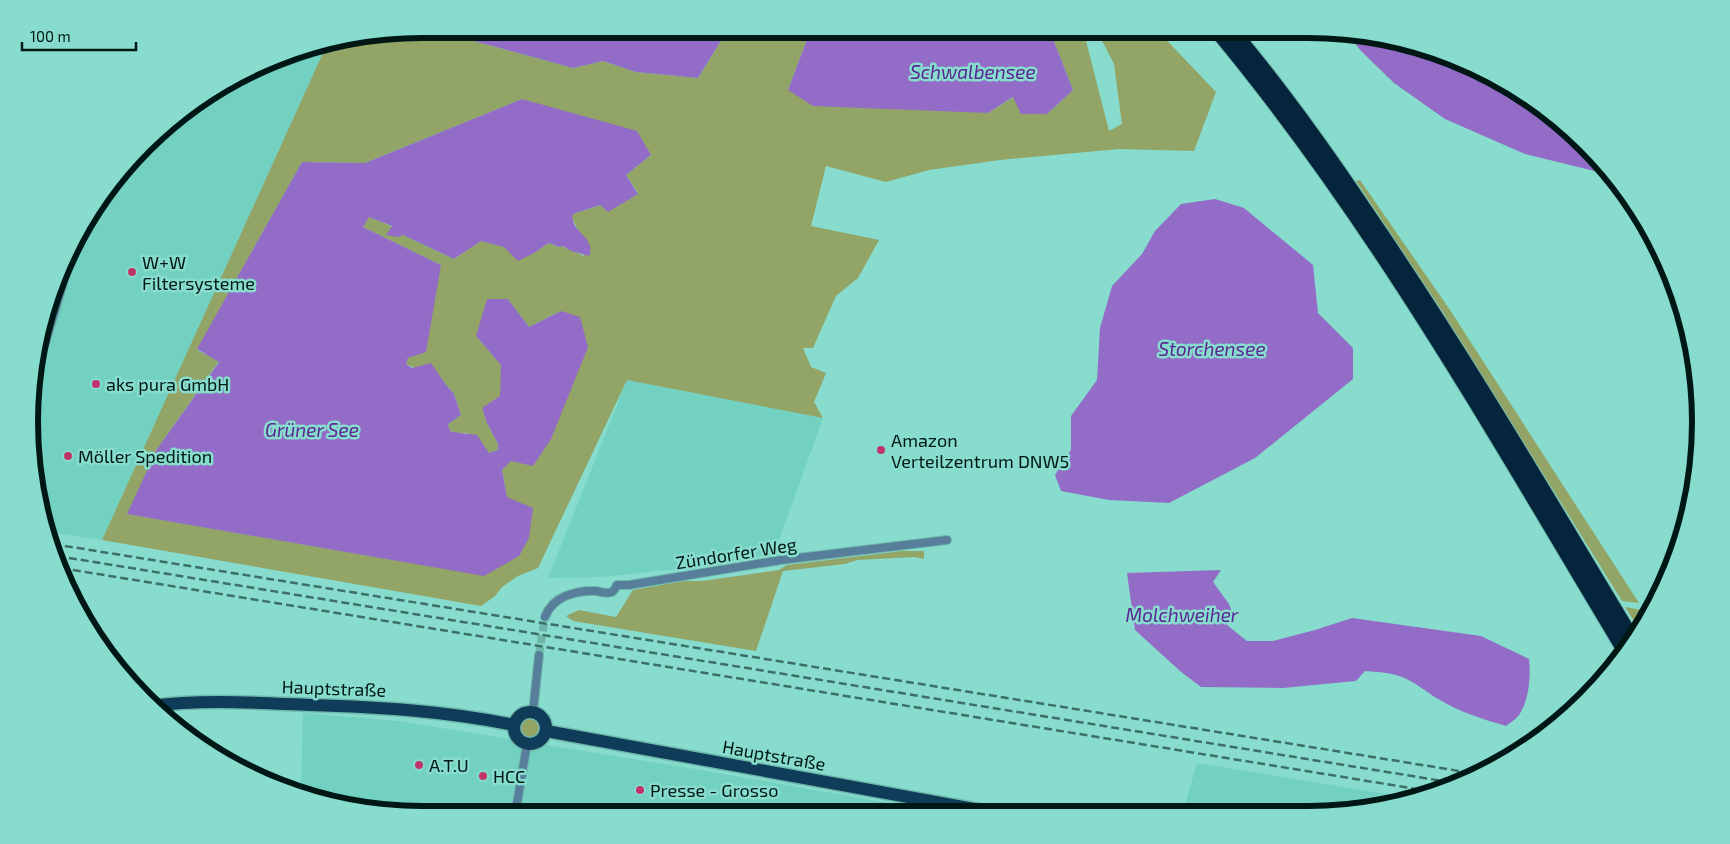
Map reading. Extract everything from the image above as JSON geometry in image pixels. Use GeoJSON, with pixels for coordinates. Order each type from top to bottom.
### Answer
{"type":"FeatureCollection","features":[{"type":"Feature","properties":{"kind":"highway"},"geometry":{"type":"LineString","coordinates":[[1222,38],[1277,107],[1324,171],[1411,299],[1621,645]]}},
{"type":"Feature","properties":{"kind":"highway"},"geometry":{"type":"LineString","coordinates":[[1238,38],[1288,100],[1326,152],[1420,290],[1528,464],[1630,633]]}},
{"type":"Feature","properties":{"kind":"main road","name":"Hauptstraße"},"geometry":{"type":"LineString","coordinates":[[162,705],[209,702],[356,706],[449,714],[514,725]]}},
{"type":"Feature","properties":{"kind":"main road"},"geometry":{"type":"LineString","coordinates":[[533,712],[542,717],[546,731],[541,740],[527,744],[518,740],[515,735],[514,725],[518,716],[533,712]]}},
{"type":"Feature","properties":{"kind":"main road","name":"Hauptstraße"},"geometry":{"type":"LineString","coordinates":[[546,731],[958,806]]}},
{"type":"Feature","properties":{"kind":"street","name":"Zündorfer Weg"},"geometry":{"type":"LineString","coordinates":[[545,617],[553,603],[559,599],[594,591],[612,592],[617,585],[629,585],[806,556],[947,540]]}},
{"type":"Feature","properties":{"kind":"street"},"geometry":{"type":"LineString","coordinates":[[533,712],[539,655]]}},
{"type":"Feature","properties":{"kind":"street"},"geometry":{"type":"LineString","coordinates":[[517,806],[527,744]]}},
{"type":"Feature","properties":{"kind":"shaded area"},"geometry":{"type":"Polygon","coordinates":[[[397,38],[463,38],[573,68],[603,61],[636,72],[698,78],[722,38],[808,38],[788,90],[988,113],[1014,97],[1021,114],[1047,114],[1073,90],[1053,38],[1085,38],[1109,131],[1122,124],[1114,64],[1101,38],[1165,38],[1216,92],[1194,151],[1119,149],[1000,160],[929,170],[886,182],[826,166],[811,226],[879,240],[858,278],[836,296],[813,348],[803,348],[811,367],[826,373],[814,402],[823,418],[627,380],[538,568],[518,576],[502,587],[495,596],[481,606],[102,540],[324,51],[347,45],[397,38]],[[522,99],[365,163],[302,162],[197,350],[219,361],[157,449],[128,514],[405,562],[507,497],[502,470],[510,461],[561,311],[529,327],[508,299],[476,336],[501,365],[501,396],[487,423],[498,444],[498,450],[489,453],[467,433],[450,431],[448,424],[461,415],[454,394],[444,382],[406,364],[441,265],[363,227],[368,216],[393,227],[387,234],[403,235],[454,259],[481,241],[534,253],[549,243],[558,247],[562,246],[584,256],[578,230],[572,218],[573,214],[638,193],[626,175],[651,155],[522,99]]]}},
{"type":"Feature","properties":{"kind":"shaded area"},"geometry":{"type":"Polygon","coordinates":[[[324,51],[102,540],[54,533],[45,497],[38,447],[38,397],[45,347],[58,298],[77,252],[102,208],[117,188],[133,168],[168,133],[208,102],[252,77],[298,58],[324,51]]]}},
{"type":"Feature","properties":{"kind":"shaded area"},"geometry":{"type":"Polygon","coordinates":[[[1360,180],[1450,310],[1639,603],[1622,601],[1442,311],[1356,181],[1360,180]]]}},
{"type":"Feature","properties":{"kind":"shaded area"},"geometry":{"type":"Polygon","coordinates":[[[627,380],[823,418],[774,554],[687,568],[600,577],[548,578],[627,380]]]}},
{"type":"Feature","properties":{"kind":"shaded area"},"geometry":{"type":"Polygon","coordinates":[[[902,551],[924,551],[924,559],[915,557],[857,560],[845,564],[783,571],[756,651],[573,621],[566,616],[579,610],[616,617],[633,590],[684,581],[702,581],[779,570],[787,565],[902,551]]]}},
{"type":"Feature","properties":{"kind":"shaded area"},"geometry":{"type":"Polygon","coordinates":[[[1625,607],[1643,611],[1635,623],[1625,607]]]}},
{"type":"Feature","properties":{"kind":"shaded area"},"geometry":{"type":"Polygon","coordinates":[[[303,713],[398,721],[695,769],[906,806],[397,806],[347,799],[301,787],[303,713]]]}},
{"type":"Feature","properties":{"kind":"shaded area"},"geometry":{"type":"Polygon","coordinates":[[[530,717],[538,720],[541,728],[538,736],[530,739],[522,736],[519,728],[522,720],[530,717]]]}},
{"type":"Feature","properties":{"kind":"shaded area"},"geometry":{"type":"Polygon","coordinates":[[[1197,763],[1397,796],[1333,806],[1185,806],[1197,763]]]}},
{"type":"Feature","properties":{"kind":"water"},"geometry":{"type":"Polygon","coordinates":[[[463,38],[722,38],[698,78],[636,72],[603,61],[573,68],[463,38]]]}},
{"type":"Feature","properties":{"kind":"water","name":"Schwalbensee"},"geometry":{"type":"Polygon","coordinates":[[[808,38],[1053,38],[1073,90],[1047,114],[1021,114],[1013,97],[988,113],[813,106],[788,90],[808,38]]]}},
{"type":"Feature","properties":{"kind":"water"},"geometry":{"type":"Polygon","coordinates":[[[1353,40],[1383,45],[1432,58],[1478,77],[1522,102],[1542,117],[1580,150],[1601,172],[1525,154],[1445,119],[1394,83],[1353,40]]]}},
{"type":"Feature","properties":{"kind":"water","name":"Grüner See"},"geometry":{"type":"Polygon","coordinates":[[[522,99],[637,131],[651,155],[626,175],[638,194],[608,212],[600,205],[573,214],[575,225],[589,244],[589,256],[549,243],[518,261],[504,247],[481,241],[454,259],[403,235],[398,237],[386,235],[392,226],[369,217],[363,227],[441,265],[426,352],[408,358],[406,364],[412,368],[431,363],[454,394],[461,415],[448,424],[450,431],[477,435],[489,453],[498,450],[498,444],[487,423],[482,408],[500,396],[501,365],[476,336],[487,299],[508,299],[529,327],[561,311],[580,317],[588,347],[551,439],[533,466],[511,461],[502,470],[507,497],[533,508],[529,538],[519,556],[484,576],[127,514],[157,449],[219,362],[197,349],[302,162],[365,163],[522,99]]]}},
{"type":"Feature","properties":{"kind":"water","name":"Storchensee"},"geometry":{"type":"Polygon","coordinates":[[[1215,199],[1244,208],[1313,265],[1318,313],[1353,348],[1353,379],[1255,458],[1169,503],[1109,500],[1061,491],[1055,475],[1071,450],[1071,416],[1097,380],[1100,328],[1112,286],[1142,254],[1155,231],[1181,204],[1215,199]]]}},
{"type":"Feature","properties":{"kind":"water","name":"Molchweiher"},"geometry":{"type":"Polygon","coordinates":[[[1221,570],[1213,582],[1229,604],[1233,614],[1227,625],[1247,641],[1273,641],[1352,618],[1481,636],[1529,659],[1529,688],[1522,709],[1518,716],[1506,726],[1455,708],[1415,683],[1382,672],[1365,671],[1356,681],[1283,688],[1201,687],[1180,671],[1135,630],[1127,573],[1221,570]]]}},
{"type":"Feature","properties":{"kind":"tunnel"},"geometry":{"type":"LineString","coordinates":[[539,655],[545,617]]}},
{"type":"Feature","properties":{"kind":"railway"},"geometry":{"type":"LineString","coordinates":[[58,545],[1466,772]]}},
{"type":"Feature","properties":{"kind":"railway"},"geometry":{"type":"LineString","coordinates":[[62,557],[1444,781]]}},
{"type":"Feature","properties":{"kind":"railway"},"geometry":{"type":"LineString","coordinates":[[67,569],[1420,790]]}},
{"type":"Feature","properties":{"kind":"place","name":"W+W Filtersysteme"},"geometry":{"type":"Point","coordinates":[132,272]}},
{"type":"Feature","properties":{"kind":"place","name":"aks pura GmbH"},"geometry":{"type":"Point","coordinates":[96,384]}},
{"type":"Feature","properties":{"kind":"place","name":"Amazon Verteilzentrum DNW5"},"geometry":{"type":"Point","coordinates":[881,450]}},
{"type":"Feature","properties":{"kind":"place","name":"Möller Spedition"},"geometry":{"type":"Point","coordinates":[68,456]}},
{"type":"Feature","properties":{"kind":"place","name":"A.T.U"},"geometry":{"type":"Point","coordinates":[419,765]}},
{"type":"Feature","properties":{"kind":"place","name":"HCC"},"geometry":{"type":"Point","coordinates":[483,776]}},
{"type":"Feature","properties":{"kind":"place","name":"Presse - Grosso"},"geometry":{"type":"Point","coordinates":[640,790]}}]}
